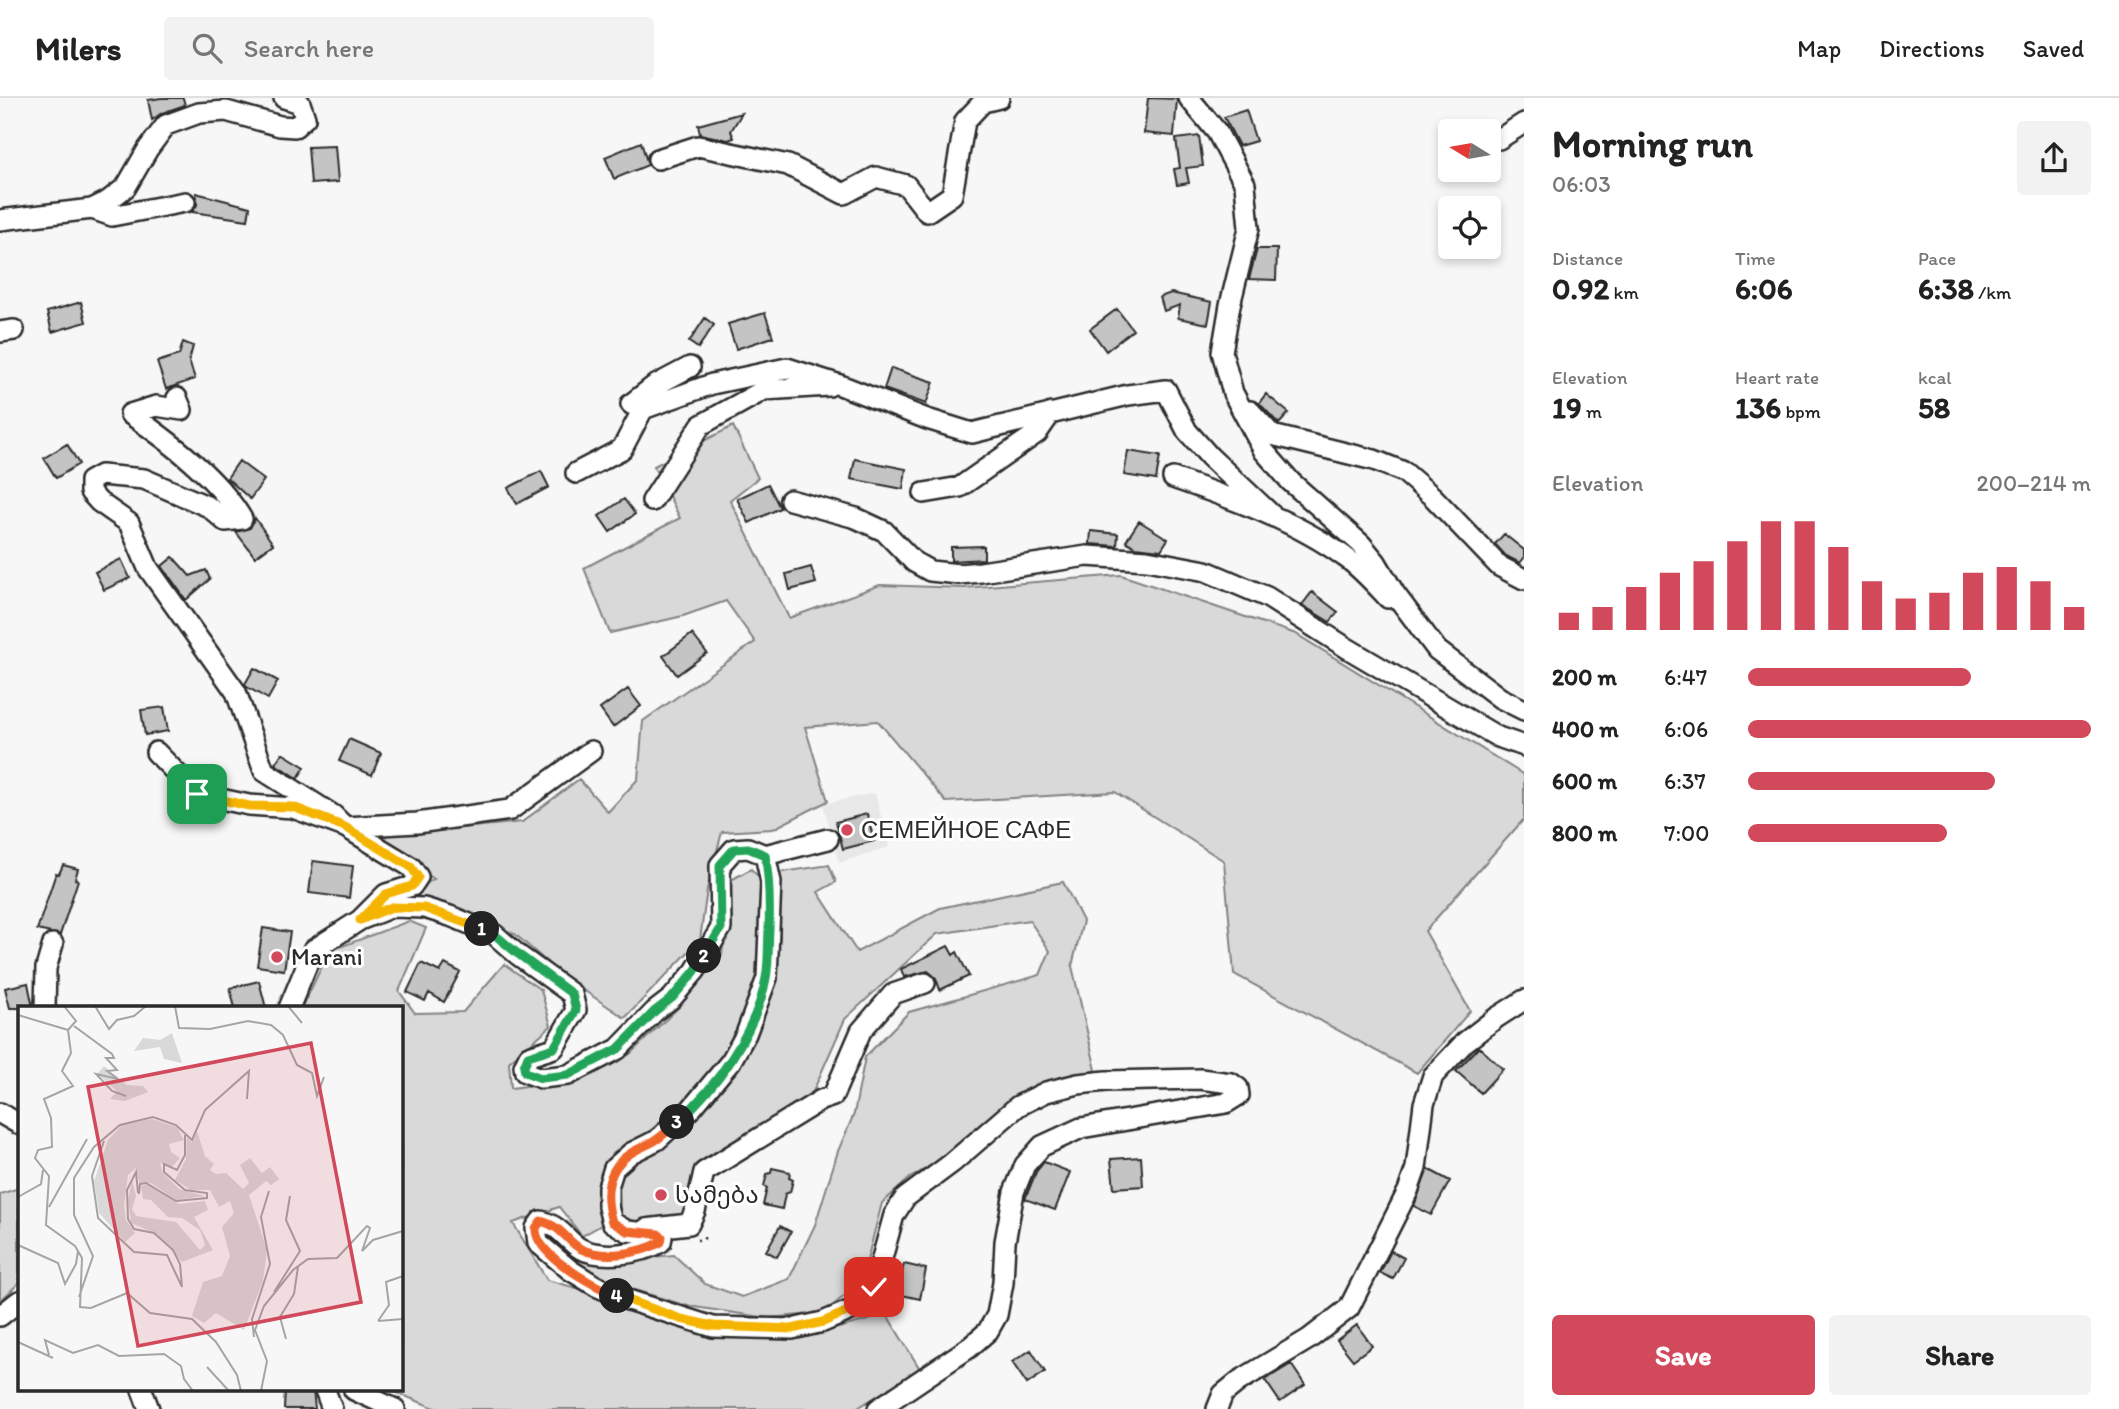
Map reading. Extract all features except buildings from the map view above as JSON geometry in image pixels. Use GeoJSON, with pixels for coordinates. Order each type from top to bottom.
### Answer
{"type":"FeatureCollection","features":[{"type":"Feature","properties":{"kind":"street"},"geometry":{"type":"LineString","coordinates":[[0,220],[92,209],[126,187],[148,149],[166,125],[199,113],[226,111],[280,126],[295,127],[305,118],[300,103],[284,98]]}},
{"type":"Feature","properties":{"kind":"street"},"geometry":{"type":"LineString","coordinates":[[658,159],[698,146],[788,165],[844,194],[876,177],[905,185],[928,212],[952,195],[965,121],[983,102],[999,98]]}},
{"type":"Feature","properties":{"kind":"street"},"geometry":{"type":"LineString","coordinates":[[1189,98],[1217,132],[1245,184],[1249,228],[1230,305],[1222,352],[1233,393],[1264,450],[1291,482],[1361,544],[1437,650]]}},
{"type":"Feature","properties":{"kind":"street"},"geometry":{"type":"LineString","coordinates":[[1502,137],[1524,123]]}},
{"type":"Feature","properties":{"kind":"street"},"geometry":{"type":"LineString","coordinates":[[92,209],[112,216],[185,202]]}},
{"type":"Feature","properties":{"kind":"street"},"geometry":{"type":"LineString","coordinates":[[643,410],[631,404],[654,386],[690,367]]}},
{"type":"Feature","properties":{"kind":"street"},"geometry":{"type":"LineString","coordinates":[[576,473],[622,449],[643,410],[712,384],[787,368],[972,432],[1128,395],[1166,390],[1187,432],[1274,517]]}},
{"type":"Feature","properties":{"kind":"street"},"geometry":{"type":"LineString","coordinates":[[652,501],[701,425],[764,390],[840,385]]}},
{"type":"Feature","properties":{"kind":"street"},"geometry":{"type":"LineString","coordinates":[[1233,393],[1272,435],[1374,460],[1404,472],[1433,497],[1499,566],[1524,579]]}},
{"type":"Feature","properties":{"kind":"street"},"geometry":{"type":"LineString","coordinates":[[177,398],[182,410],[156,405],[130,414],[163,436],[231,500],[242,519],[225,521],[209,507],[144,479],[101,475],[90,481],[90,492],[99,502],[129,523],[148,568],[236,692],[264,771],[333,815],[345,827],[418,823],[510,810],[591,751]]}},
{"type":"Feature","properties":{"kind":"street"},"geometry":{"type":"LineString","coordinates":[[924,493],[960,487],[1037,433],[1052,413]]}},
{"type":"Feature","properties":{"kind":"street"},"geometry":{"type":"LineString","coordinates":[[1173,478],[1274,517],[1312,535],[1347,558],[1437,650],[1500,698],[1524,710]]}},
{"type":"Feature","properties":{"kind":"street"},"geometry":{"type":"LineString","coordinates":[[790,500],[856,518],[884,531],[914,562],[930,571],[960,574],[981,572],[1087,556],[1147,561],[1206,571],[1267,597],[1347,648],[1498,737],[1524,747]]}},
{"type":"Feature","properties":{"kind":"street"},"geometry":{"type":"LineString","coordinates":[[156,752],[197,794],[249,806],[293,807],[345,827],[411,867],[418,877],[412,886],[386,894],[360,920]]}},
{"type":"Feature","properties":{"kind":"street"},"geometry":{"type":"LineString","coordinates":[[290,1006],[313,950],[360,920],[392,907],[424,908],[494,934],[572,994],[576,1010],[554,1048],[528,1056],[524,1066],[525,1072],[541,1078],[568,1075],[618,1049],[655,1011],[672,998],[695,971],[721,928],[720,865],[734,849],[748,848],[765,855],[828,839]]}},
{"type":"Feature","properties":{"kind":"street"},"geometry":{"type":"LineString","coordinates":[[765,855],[771,882],[766,978],[746,1034],[731,1061],[691,1109],[657,1140],[631,1153],[614,1168],[608,1187],[608,1208],[612,1222],[627,1231],[658,1234],[662,1240],[658,1244],[638,1250],[606,1254],[580,1248],[550,1224],[541,1221],[536,1228],[538,1243],[570,1270],[596,1286],[681,1319],[713,1326],[792,1329],[823,1322],[858,1307],[874,1287],[894,1215],[905,1198],[952,1163],[1018,1106],[1046,1092],[1106,1081],[1200,1079],[1231,1083],[1238,1088],[1240,1095],[1226,1103],[1081,1128],[1042,1146],[1025,1165],[1014,1192],[1005,1242],[1003,1283],[997,1315],[988,1331],[970,1347],[878,1409]]}},
{"type":"Feature","properties":{"kind":"street"},"geometry":{"type":"LineString","coordinates":[[45,1006],[46,968],[53,944]]}},
{"type":"Feature","properties":{"kind":"street"},"geometry":{"type":"LineString","coordinates":[[627,1231],[689,1224],[695,1211],[704,1172],[821,1100],[834,1096],[861,1031],[892,994],[925,983]]}},
{"type":"Feature","properties":{"kind":"street"},"geometry":{"type":"LineString","coordinates":[[1217,1409],[1223,1394],[1239,1381],[1309,1339],[1349,1308],[1408,1191],[1416,1168],[1424,1104],[1433,1076],[1465,1042],[1524,1000]]}},
{"type":"Feature","properties":{"kind":"street"},"geometry":{"type":"LineString","coordinates":[[0,1113],[18,1123]]}},
{"type":"Feature","properties":{"kind":"street"},"geometry":{"type":"LineString","coordinates":[[0,1316],[18,1302]]}},
{"type":"Feature","properties":{"kind":"street"},"geometry":{"type":"LineString","coordinates":[[143,1392],[149,1409]]}},
{"type":"Feature","properties":{"kind":"street"},"geometry":{"type":"LineString","coordinates":[[326,1392],[332,1409]]}},
{"type":"Feature","properties":{"kind":"street"},"geometry":{"type":"LineString","coordinates":[[358,1392],[396,1409]]}},
{"type":"Feature","properties":{"kind":"shaded area"},"geometry":{"type":"Polygon","coordinates":[[[733,426],[758,478],[730,500],[789,618],[880,585],[964,588],[1121,575],[1296,634],[1524,775],[1524,819],[1425,931],[1470,1011],[1417,1073],[1234,974],[1224,861],[1115,792],[946,802],[878,721],[805,727],[828,801],[773,829],[722,832],[707,889],[700,940],[625,1018],[564,977],[515,934],[444,907],[393,903],[434,879],[371,837],[522,822],[579,779],[608,812],[638,779],[643,721],[755,642],[726,601],[683,616],[610,633],[584,568],[680,518],[654,466],[733,426]]]}},
{"type":"Feature","properties":{"kind":"shaded area"},"geometry":{"type":"Polygon","coordinates":[[[875,793],[889,847],[839,863],[823,804],[875,793]]]}},
{"type":"Feature","properties":{"kind":"shaded area"},"geometry":{"type":"Polygon","coordinates":[[[829,865],[836,882],[818,892],[857,952],[940,908],[1063,882],[1083,921],[1072,966],[1096,1070],[1044,1087],[962,1147],[910,1178],[882,1203],[861,1283],[823,1313],[768,1318],[688,1306],[597,1279],[575,1260],[618,1260],[674,1255],[705,1284],[742,1297],[789,1279],[815,1225],[838,1151],[854,1114],[865,1057],[909,1012],[1040,975],[1050,951],[1029,920],[937,934],[845,1019],[812,1094],[712,1175],[697,1221],[647,1226],[620,1216],[619,1178],[638,1157],[669,1144],[700,1114],[719,1081],[763,1021],[780,937],[776,873],[829,865]]]}},
{"type":"Feature","properties":{"kind":"shaded area"},"geometry":{"type":"Polygon","coordinates":[[[751,869],[763,881],[762,964],[739,1032],[682,1108],[613,1157],[601,1225],[582,1236],[559,1207],[513,1223],[547,1280],[591,1292],[654,1320],[714,1336],[798,1339],[872,1319],[879,1302],[920,1369],[856,1409],[437,1409],[395,1392],[402,1392],[402,1006],[303,1006],[329,951],[409,921],[426,928],[399,991],[415,1013],[463,1012],[504,964],[541,990],[551,1026],[509,1062],[511,1088],[570,1080],[630,1054],[680,1006],[722,955],[731,880],[751,869]]]}},
{"type":"Feature","properties":{"kind":"shaded area"},"geometry":{"type":"Polygon","coordinates":[[[18,1188],[18,1284],[0,1301],[0,1194],[18,1188]]]}},
{"type":"Feature","properties":{"kind":"place","name":"СЕМЕЙНОЕ САФЕ"},"geometry":{"type":"Point","coordinates":[847,830]}},
{"type":"Feature","properties":{"kind":"place","name":"Marani"},"geometry":{"type":"Point","coordinates":[277,957]}},
{"type":"Feature","properties":{"kind":"place","name":"სამება"},"geometry":{"type":"Point","coordinates":[661,1195]}},
{"type":"Feature","properties":{"kind":"route"},"geometry":{"type":"LineString","coordinates":[[197,794],[249,806],[293,807],[345,827],[411,867],[418,877],[412,886],[386,894],[360,920],[392,907],[424,908],[450,916],[494,934],[572,994],[576,1010],[570,1024],[554,1048],[528,1056],[524,1066],[525,1072],[541,1078],[568,1075],[618,1049],[655,1011],[672,998],[695,971],[721,928],[720,865],[734,849],[748,848],[765,855],[771,882],[766,978],[746,1034],[731,1061],[691,1109],[657,1140],[631,1153],[614,1168],[608,1187],[608,1208],[612,1222],[627,1231],[658,1234],[662,1237],[661,1242],[638,1250],[606,1254],[580,1248],[564,1233],[541,1221],[535,1233],[538,1243],[570,1270],[596,1286],[681,1319],[713,1326],[792,1329],[823,1322],[858,1307],[874,1287]]}}]}
